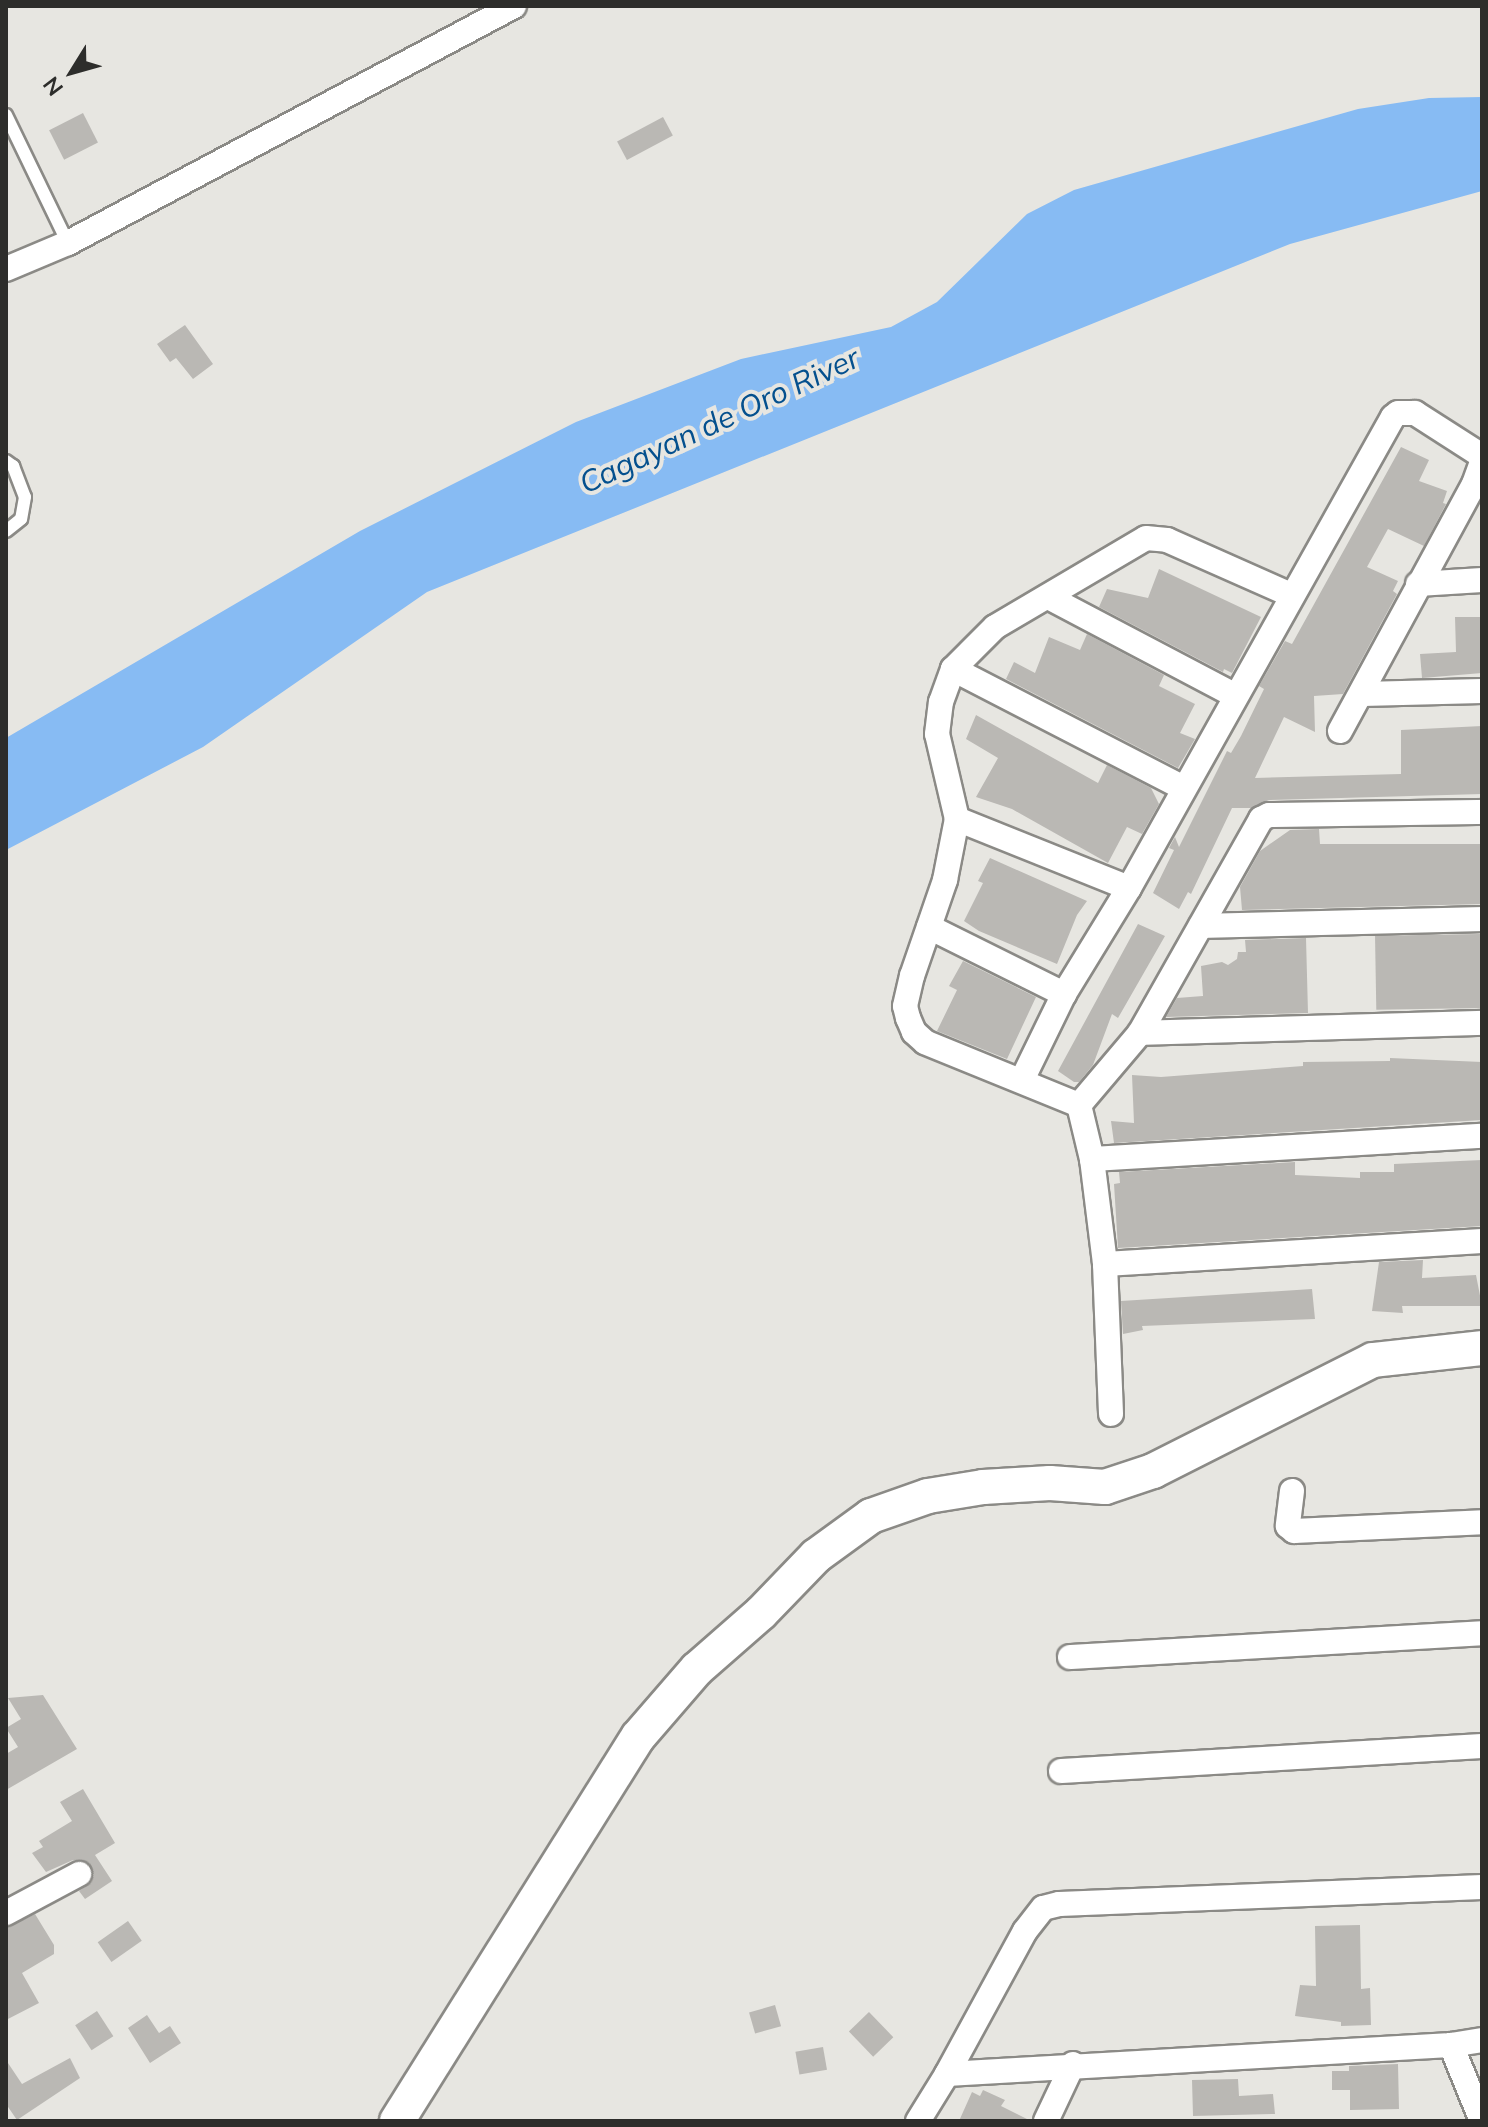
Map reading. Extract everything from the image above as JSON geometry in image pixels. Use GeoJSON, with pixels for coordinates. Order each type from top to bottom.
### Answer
{"type":"FeatureCollection","features":[{"type":"Feature","properties":{"kind":"street"},"geometry":{"type":"LineString","coordinates":[[6,269],[68,243],[514,6]]}},
{"type":"Feature","properties":{"kind":"street"},"geometry":{"type":"LineString","coordinates":[[1022,1080],[1064,994],[1129,888],[1378,438],[1398,413],[1415,413],[1480,472],[1340,731]]}},
{"type":"Feature","properties":{"kind":"street"},"geometry":{"type":"LineString","coordinates":[[1079,1105],[925,1042],[914,1032],[905,1006],[945,880],[957,819],[937,734],[941,702],[953,669],[995,627],[1050,598],[1070,581],[1146,538],[1167,540],[1291,595]]}},
{"type":"Feature","properties":{"kind":"street"},"geometry":{"type":"LineString","coordinates":[[1418,584],[1482,580]]}},
{"type":"Feature","properties":{"kind":"street"},"geometry":{"type":"LineString","coordinates":[[1050,598],[1236,696]]}},
{"type":"Feature","properties":{"kind":"street"},"geometry":{"type":"LineString","coordinates":[[953,669],[1184,788]]}},
{"type":"Feature","properties":{"kind":"street"},"geometry":{"type":"LineString","coordinates":[[1362,694],[1482,691]]}},
{"type":"Feature","properties":{"kind":"street"},"geometry":{"type":"LineString","coordinates":[[1079,1105],[1140,1033],[1256,824],[1269,815],[1482,812]]}},
{"type":"Feature","properties":{"kind":"street"},"geometry":{"type":"LineString","coordinates":[[957,819],[1129,888]]}},
{"type":"Feature","properties":{"kind":"street"},"geometry":{"type":"LineString","coordinates":[[1201,926],[1482,919]]}},
{"type":"Feature","properties":{"kind":"street"},"geometry":{"type":"LineString","coordinates":[[929,927],[1064,994]]}},
{"type":"Feature","properties":{"kind":"street"},"geometry":{"type":"LineString","coordinates":[[1140,1033],[1482,1023]]}},
{"type":"Feature","properties":{"kind":"street"},"geometry":{"type":"LineString","coordinates":[[1079,1105],[1092,1159],[1105,1264],[1111,1414]]}},
{"type":"Feature","properties":{"kind":"street"},"geometry":{"type":"LineString","coordinates":[[1092,1159],[1482,1136]]}},
{"type":"Feature","properties":{"kind":"street"},"geometry":{"type":"LineString","coordinates":[[1105,1264],[1482,1241]]}},
{"type":"Feature","properties":{"kind":"street"},"geometry":{"type":"LineString","coordinates":[[397,2121],[638,1737],[697,1669],[761,1613],[816,1556],[871,1516],[928,1496],[983,1487],[1050,1483],[1105,1487],[1153,1471],[1373,1360],[1482,1348]]}},
{"type":"Feature","properties":{"kind":"street"},"geometry":{"type":"LineString","coordinates":[[1292,1491],[1288,1526],[1294,1531],[1482,1522]]}},
{"type":"Feature","properties":{"kind":"street"},"geometry":{"type":"LineString","coordinates":[[1070,1657],[1482,1633]]}},
{"type":"Feature","properties":{"kind":"street"},"geometry":{"type":"LineString","coordinates":[[1061,1771],[1482,1746]]}},
{"type":"Feature","properties":{"kind":"street"},"geometry":{"type":"LineString","coordinates":[[6,1913],[79,1874]]}},
{"type":"Feature","properties":{"kind":"street"},"geometry":{"type":"LineString","coordinates":[[918,2121],[1025,1931],[1043,1908],[1059,1904],[1482,1887]]}},
{"type":"Feature","properties":{"kind":"street"},"geometry":{"type":"LineString","coordinates":[[947,2074],[1073,2064],[1451,2045],[1482,2040]]}},
{"type":"Feature","properties":{"kind":"street"},"geometry":{"type":"LineString","coordinates":[[1451,2045],[1482,2121]]}},
{"type":"Feature","properties":{"kind":"street"},"geometry":{"type":"LineString","coordinates":[[1046,2121],[1073,2064]]}},
{"type":"Feature","properties":{"kind":"lane"},"geometry":{"type":"LineString","coordinates":[[6,115],[68,243]]}},
{"type":"Feature","properties":{"kind":"lane"},"geometry":{"type":"LineString","coordinates":[[6,461],[13,466],[25,497],[21,519],[6,531]]}},
{"type":"Feature","properties":{"kind":"water","name":"Cagayan de Oro River"},"geometry":{"type":"Polygon","coordinates":[[[1482,97],[1482,191],[1290,244],[427,592],[203,747],[6,850],[6,738],[360,531],[576,422],[741,359],[891,327],[937,302],[1027,214],[1074,190],[1358,109],[1429,98],[1482,97]]]}},
{"type":"Feature","properties":{"kind":"building"},"geometry":{"type":"Polygon","coordinates":[[[83,113],[98,142],[64,160],[49,130],[83,113]]]}},
{"type":"Feature","properties":{"kind":"building"},"geometry":{"type":"Polygon","coordinates":[[[663,117],[673,136],[627,160],[617,141],[663,117]]]}},
{"type":"Feature","properties":{"kind":"building"},"geometry":{"type":"Polygon","coordinates":[[[185,325],[213,364],[193,379],[176,358],[170,362],[157,344],[185,325]]]}},
{"type":"Feature","properties":{"kind":"building"},"geometry":{"type":"Polygon","coordinates":[[[1401,447],[1429,460],[1419,481],[1447,491],[1443,503],[1446,504],[1424,546],[1388,529],[1367,567],[1398,581],[1393,591],[1397,594],[1343,694],[1314,696],[1315,732],[1284,717],[1255,778],[1401,774],[1401,730],[1482,726],[1482,794],[1269,800],[1251,808],[1232,808],[1191,894],[1188,892],[1179,909],[1153,893],[1174,850],[1169,848],[1175,837],[1179,847],[1227,751],[1231,753],[1241,736],[1264,689],[1259,686],[1285,641],[1292,644],[1401,447]]]}},
{"type":"Feature","properties":{"kind":"building"},"geometry":{"type":"Polygon","coordinates":[[[1159,569],[1261,617],[1232,673],[1224,669],[1223,672],[1099,607],[1107,589],[1148,598],[1159,569]]]}},
{"type":"Feature","properties":{"kind":"building"},"geometry":{"type":"Polygon","coordinates":[[[1455,617],[1481,617],[1482,673],[1422,678],[1420,654],[1456,652],[1455,617]]]}},
{"type":"Feature","properties":{"kind":"building"},"geometry":{"type":"Polygon","coordinates":[[[1087,634],[1164,675],[1159,686],[1195,704],[1180,733],[1195,739],[1178,768],[1006,679],[1014,662],[1035,673],[1049,637],[1080,650],[1087,634]]]}},
{"type":"Feature","properties":{"kind":"building"},"geometry":{"type":"Polygon","coordinates":[[[976,715],[1098,783],[1107,765],[1151,788],[1159,804],[1142,834],[1127,827],[1108,863],[1012,809],[976,797],[998,758],[966,739],[976,715]]]}},
{"type":"Feature","properties":{"kind":"building"},"geometry":{"type":"Polygon","coordinates":[[[1319,829],[1320,844],[1482,844],[1482,904],[1242,910],[1240,887],[1260,851],[1290,830],[1319,829]]]}},
{"type":"Feature","properties":{"kind":"building"},"geometry":{"type":"Polygon","coordinates":[[[990,858],[1087,901],[1077,915],[1057,964],[979,931],[964,921],[983,883],[978,881],[990,858]]]}},
{"type":"Feature","properties":{"kind":"building"},"geometry":{"type":"Polygon","coordinates":[[[1138,924],[1165,936],[1118,1018],[1112,1014],[1093,1065],[1079,1082],[1074,1082],[1058,1071],[1138,924]]]}},
{"type":"Feature","properties":{"kind":"building"},"geometry":{"type":"Polygon","coordinates":[[[1480,934],[1481,1008],[1376,1010],[1375,936],[1480,934]]]}},
{"type":"Feature","properties":{"kind":"building"},"geometry":{"type":"Polygon","coordinates":[[[1306,938],[1308,1013],[1166,1017],[1177,998],[1203,996],[1201,966],[1222,962],[1228,965],[1237,959],[1238,952],[1246,952],[1245,940],[1306,938]]]}},
{"type":"Feature","properties":{"kind":"building"},"geometry":{"type":"Polygon","coordinates":[[[963,961],[1036,997],[1007,1059],[937,1031],[957,990],[949,986],[963,961]]]}},
{"type":"Feature","properties":{"kind":"building"},"geometry":{"type":"Polygon","coordinates":[[[1390,1058],[1482,1062],[1482,1120],[1114,1143],[1111,1121],[1134,1123],[1132,1075],[1161,1077],[1303,1066],[1303,1062],[1390,1061],[1390,1058]]]}},
{"type":"Feature","properties":{"kind":"building"},"geometry":{"type":"Polygon","coordinates":[[[1482,1160],[1482,1226],[1118,1248],[1114,1184],[1120,1183],[1119,1172],[1295,1162],[1295,1175],[1360,1178],[1360,1172],[1394,1172],[1394,1164],[1482,1160]]]}},
{"type":"Feature","properties":{"kind":"building"},"geometry":{"type":"Polygon","coordinates":[[[1423,1260],[1422,1278],[1476,1275],[1482,1306],[1402,1306],[1403,1313],[1372,1311],[1379,1262],[1423,1260]]]}},
{"type":"Feature","properties":{"kind":"building"},"geometry":{"type":"Polygon","coordinates":[[[1312,1289],[1315,1319],[1142,1326],[1143,1330],[1123,1334],[1121,1301],[1312,1289]]]}},
{"type":"Feature","properties":{"kind":"building"},"geometry":{"type":"Polygon","coordinates":[[[43,1695],[77,1749],[6,1790],[6,1754],[18,1747],[6,1728],[21,1719],[8,1698],[43,1695]]]}},
{"type":"Feature","properties":{"kind":"building"},"geometry":{"type":"Polygon","coordinates":[[[83,1789],[115,1843],[95,1855],[112,1881],[85,1899],[79,1891],[91,1883],[94,1875],[88,1862],[73,1860],[46,1872],[32,1853],[43,1847],[39,1841],[72,1821],[60,1802],[83,1789]]]}},
{"type":"Feature","properties":{"kind":"building"},"geometry":{"type":"Polygon","coordinates":[[[35,1914],[54,1945],[54,1954],[22,1973],[39,2003],[6,2020],[6,1928],[35,1914]]]}},
{"type":"Feature","properties":{"kind":"building"},"geometry":{"type":"Polygon","coordinates":[[[128,1921],[142,1941],[111,1962],[98,1942],[128,1921]]]}},
{"type":"Feature","properties":{"kind":"building"},"geometry":{"type":"Polygon","coordinates":[[[1360,1925],[1361,1989],[1370,1988],[1371,2025],[1341,2026],[1341,2022],[1295,2016],[1300,1985],[1316,1986],[1315,1926],[1360,1925]]]}},
{"type":"Feature","properties":{"kind":"building"},"geometry":{"type":"Polygon","coordinates":[[[775,2005],[781,2026],[755,2034],[749,2012],[775,2005]]]}},
{"type":"Feature","properties":{"kind":"building"},"geometry":{"type":"Polygon","coordinates":[[[97,2011],[113,2036],[92,2050],[75,2025],[97,2011]]]}},
{"type":"Feature","properties":{"kind":"building"},"geometry":{"type":"Polygon","coordinates":[[[869,2012],[893,2037],[873,2057],[849,2031],[869,2012]]]}},
{"type":"Feature","properties":{"kind":"building"},"geometry":{"type":"Polygon","coordinates":[[[147,2015],[159,2033],[170,2026],[181,2043],[150,2063],[128,2028],[147,2015]]]}},
{"type":"Feature","properties":{"kind":"building"},"geometry":{"type":"Polygon","coordinates":[[[823,2047],[827,2070],[799,2075],[795,2052],[823,2047]]]}},
{"type":"Feature","properties":{"kind":"building"},"geometry":{"type":"Polygon","coordinates":[[[70,2058],[80,2078],[17,2120],[6,2104],[6,2060],[22,2084],[70,2058]]]}},
{"type":"Feature","properties":{"kind":"building"},"geometry":{"type":"Polygon","coordinates":[[[1398,2064],[1399,2109],[1350,2110],[1350,2090],[1332,2090],[1332,2071],[1349,2071],[1349,2066],[1398,2064]]]}},
{"type":"Feature","properties":{"kind":"building"},"geometry":{"type":"Polygon","coordinates":[[[1238,2079],[1239,2096],[1273,2094],[1275,2114],[1193,2116],[1192,2080],[1238,2079]]]}},
{"type":"Feature","properties":{"kind":"building"},"geometry":{"type":"Polygon","coordinates":[[[983,2090],[1005,2100],[1001,2106],[1031,2121],[959,2121],[972,2092],[980,2096],[983,2090]]]}}]}
